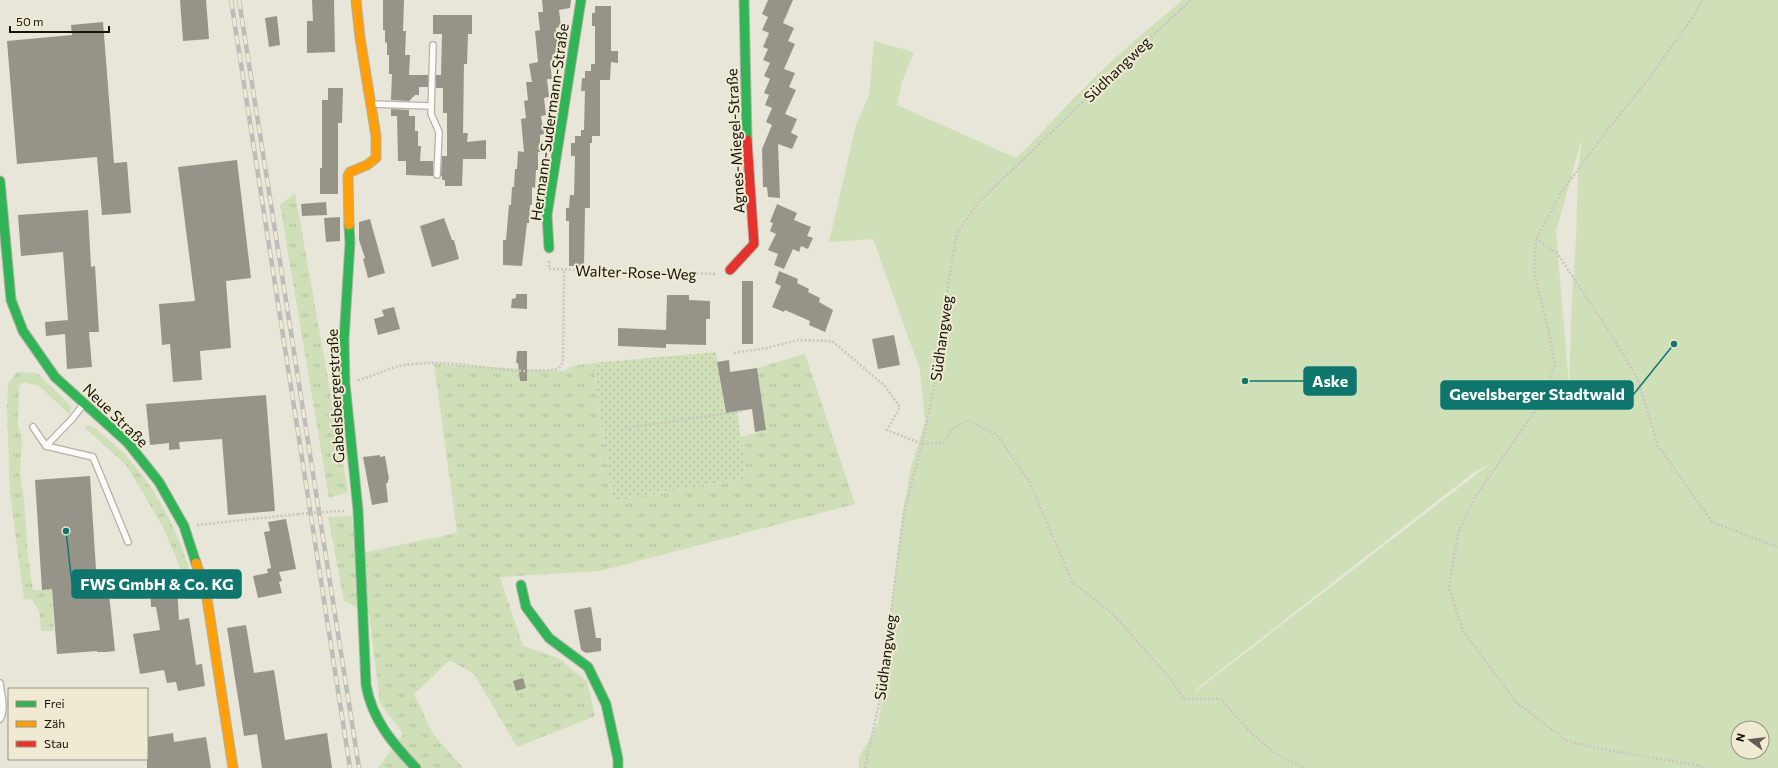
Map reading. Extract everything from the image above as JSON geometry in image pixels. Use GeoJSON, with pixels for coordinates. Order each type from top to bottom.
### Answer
{"type":"FeatureCollection","features":[{"type":"Feature","properties":{"kind":"street","name":"Gabelsbergerstraße"},"geometry":{"type":"LineString","coordinates":[[356,0],[360,38],[376,136],[376,158],[367,165],[350,172],[348,176],[350,243],[344,340],[345,382],[358,510],[368,699],[390,741],[416,768]]}},
{"type":"Feature","properties":{"kind":"street","name":"Hermann-Sudermann-Straße"},"geometry":{"type":"LineString","coordinates":[[549,248],[547,215],[581,0]]}},
{"type":"Feature","properties":{"kind":"street","name":"Agnes-Miegel-Straße"},"geometry":{"type":"LineString","coordinates":[[730,270],[754,244],[746,117],[744,0]]}},
{"type":"Feature","properties":{"kind":"street","name":"Neue Straße"},"geometry":{"type":"LineString","coordinates":[[0,180],[11,300],[23,331],[54,377],[85,403],[128,443],[159,482],[184,526],[206,592],[233,768]]}},
{"type":"Feature","properties":{"kind":"street"},"geometry":{"type":"LineString","coordinates":[[521,585],[526,607],[549,638],[588,667],[606,704],[618,759],[618,768]]}},
{"type":"Feature","properties":{"kind":"lane"},"geometry":{"type":"LineString","coordinates":[[433,45],[431,114],[438,132],[437,175]]}},
{"type":"Feature","properties":{"kind":"lane"},"geometry":{"type":"LineString","coordinates":[[370,104],[431,106]]}},
{"type":"Feature","properties":{"kind":"lane"},"geometry":{"type":"LineString","coordinates":[[46,446],[85,403]]}},
{"type":"Feature","properties":{"kind":"lane"},"geometry":{"type":"LineString","coordinates":[[33,427],[46,446],[93,457],[128,542]]}},
{"type":"Feature","properties":{"kind":"lane"},"geometry":{"type":"LineString","coordinates":[[0,683],[3,707],[2,716],[0,719]]}},
{"type":"Feature","properties":{"kind":"path","name":"Südhangweg"},"geometry":{"type":"LineString","coordinates":[[865,768],[879,703],[904,512],[922,444],[944,339],[948,286],[957,234],[978,203],[1132,54],[1191,0]]}},
{"type":"Feature","properties":{"kind":"path"},"geometry":{"type":"LineString","coordinates":[[1702,0],[1695,14],[1650,77],[1602,137],[1560,194],[1536,239],[1534,272],[1548,324],[1555,365],[1542,401],[1475,497],[1461,526],[1458,533],[1449,587],[1463,631],[1516,702],[1567,741],[1611,751],[1696,765],[1705,768]]}},
{"type":"Feature","properties":{"kind":"path"},"geometry":{"type":"LineString","coordinates":[[1536,239],[1557,253],[1612,336],[1638,380],[1658,446],[1712,522],[1778,547]]}},
{"type":"Feature","properties":{"kind":"path","name":"Walter-Rose-Weg"},"geometry":{"type":"LineString","coordinates":[[552,269],[721,274]]}},
{"type":"Feature","properties":{"kind":"path"},"geometry":{"type":"LineString","coordinates":[[345,382],[371,377],[395,367],[433,363],[458,364],[509,371],[556,369],[560,367],[562,362],[564,270]]}},
{"type":"Feature","properties":{"kind":"path"},"geometry":{"type":"LineString","coordinates":[[734,353],[767,348],[798,340],[832,341],[884,385],[900,407],[887,430],[922,444],[943,443],[952,429],[968,420],[998,435],[1029,481],[1073,583],[1112,614],[1173,682],[1184,699],[1221,699],[1267,748],[1308,768]]}},
{"type":"Feature","properties":{"kind":"path"},"geometry":{"type":"LineString","coordinates":[[625,428],[744,411]]}},
{"type":"Feature","properties":{"kind":"path"},"geometry":{"type":"LineString","coordinates":[[184,526],[338,511]]}},
{"type":"Feature","properties":{"kind":"green space"},"geometry":{"type":"Polygon","coordinates":[[[1183,0],[1778,0],[1778,768],[859,768],[859,758],[878,723],[887,667],[892,601],[903,511],[911,467],[925,423],[920,370],[873,239],[829,242],[856,125],[869,95],[874,41],[914,52],[902,82],[897,105],[1016,158],[1072,100],[1130,44],[1183,0]],[[1582,138],[1556,232],[1569,386],[1572,297],[1576,239],[1578,170],[1582,138]],[[1491,463],[1473,473],[1195,690],[1196,691],[1491,463]]]}},
{"type":"Feature","properties":{"kind":"green space"},"geometry":{"type":"Polygon","coordinates":[[[295,193],[348,492],[329,498],[280,205],[295,193]]]}},
{"type":"Feature","properties":{"kind":"green space"},"geometry":{"type":"Polygon","coordinates":[[[716,352],[725,413],[737,411],[746,478],[613,501],[593,363],[716,352]]]}},
{"type":"Feature","properties":{"kind":"green space"},"geometry":{"type":"Polygon","coordinates":[[[805,354],[855,504],[600,571],[500,577],[523,646],[558,658],[587,681],[595,716],[517,747],[474,674],[450,660],[414,694],[433,734],[463,768],[378,768],[403,734],[380,703],[369,614],[344,601],[328,517],[351,516],[357,554],[457,533],[434,364],[564,371],[572,366],[593,363],[613,501],[746,478],[740,437],[766,430],[757,368],[805,354]]]}},
{"type":"Feature","properties":{"kind":"green space"},"geometry":{"type":"Polygon","coordinates":[[[17,372],[37,373],[71,406],[70,415],[39,386],[24,382],[19,386],[18,425],[22,439],[20,475],[24,499],[28,556],[33,590],[52,589],[54,631],[41,631],[39,611],[32,600],[24,599],[10,494],[7,409],[8,384],[17,372]]]}},
{"type":"Feature","properties":{"kind":"green space"},"geometry":{"type":"Polygon","coordinates":[[[86,425],[98,431],[124,454],[138,469],[150,486],[161,503],[179,540],[192,578],[173,578],[98,585],[97,582],[132,579],[179,572],[181,570],[164,529],[126,465],[85,428],[86,425]]]}},
{"type":"Feature","properties":{"kind":"building"},"geometry":{"type":"Polygon","coordinates":[[[180,0],[206,0],[209,39],[183,41],[180,0]]]}},
{"type":"Feature","properties":{"kind":"building"},"geometry":{"type":"Polygon","coordinates":[[[312,0],[334,0],[335,52],[307,53],[307,21],[313,21],[312,0]]]}},
{"type":"Feature","properties":{"kind":"building"},"geometry":{"type":"Polygon","coordinates":[[[383,0],[404,0],[403,31],[406,31],[405,55],[410,55],[409,75],[428,75],[428,87],[419,87],[419,95],[415,95],[409,101],[391,100],[392,74],[389,74],[389,55],[387,55],[385,30],[383,30],[383,0]]]}},
{"type":"Feature","properties":{"kind":"building"},"geometry":{"type":"Polygon","coordinates":[[[542,0],[571,0],[570,8],[559,10],[561,27],[556,28],[558,53],[554,53],[555,60],[550,61],[552,79],[547,79],[549,97],[544,98],[546,115],[541,116],[544,134],[540,135],[538,170],[536,170],[535,188],[532,187],[532,205],[530,205],[529,223],[527,223],[522,266],[503,265],[503,240],[506,240],[509,205],[511,205],[512,187],[514,187],[515,169],[517,169],[518,151],[524,152],[521,119],[526,118],[524,101],[528,100],[526,82],[532,82],[529,64],[538,62],[535,31],[540,30],[538,12],[543,12],[542,0]]]}},
{"type":"Feature","properties":{"kind":"building"},"geometry":{"type":"Polygon","coordinates":[[[768,0],[793,0],[783,23],[794,28],[788,41],[795,44],[784,69],[795,73],[789,87],[796,90],[785,114],[797,119],[791,133],[798,136],[792,149],[778,144],[780,198],[768,197],[767,187],[763,187],[762,149],[772,125],[766,122],[772,108],[765,105],[769,95],[764,93],[770,79],[764,76],[770,63],[763,60],[768,49],[763,47],[769,33],[762,30],[768,17],[762,14],[768,0]]]}},
{"type":"Feature","properties":{"kind":"building"},"geometry":{"type":"Polygon","coordinates":[[[595,6],[611,6],[611,51],[618,51],[618,63],[611,62],[610,80],[600,80],[600,136],[592,136],[592,143],[590,143],[590,208],[585,208],[584,266],[569,266],[569,221],[566,221],[566,208],[569,208],[570,195],[574,195],[575,156],[571,156],[571,143],[575,143],[575,136],[581,136],[581,130],[584,130],[585,91],[581,91],[582,78],[585,78],[585,71],[591,71],[591,64],[595,64],[595,26],[592,26],[592,13],[595,13],[595,6]]]}},
{"type":"Feature","properties":{"kind":"building"},"geometry":{"type":"Polygon","coordinates":[[[433,15],[472,15],[472,34],[468,34],[467,64],[464,64],[463,133],[468,133],[467,142],[486,140],[486,159],[463,159],[462,186],[445,186],[445,180],[442,180],[441,176],[442,156],[447,156],[447,113],[443,113],[443,88],[436,88],[436,75],[441,75],[442,34],[433,34],[433,15]]]}},
{"type":"Feature","properties":{"kind":"building"},"geometry":{"type":"Polygon","coordinates":[[[277,16],[280,45],[269,47],[265,18],[277,16]]]}},
{"type":"Feature","properties":{"kind":"building"},"geometry":{"type":"Polygon","coordinates":[[[103,22],[114,163],[127,162],[131,213],[102,215],[97,157],[17,164],[7,41],[72,35],[71,25],[103,22]]]}},
{"type":"Feature","properties":{"kind":"building"},"geometry":{"type":"Polygon","coordinates":[[[328,88],[343,88],[342,123],[338,123],[338,194],[320,194],[320,168],[322,168],[322,100],[328,100],[328,88]]]}},
{"type":"Feature","properties":{"kind":"building"},"geometry":{"type":"Polygon","coordinates":[[[391,109],[409,110],[409,116],[415,116],[415,131],[418,131],[418,146],[421,146],[420,161],[433,161],[433,176],[406,175],[406,161],[398,161],[397,116],[391,116],[391,109]]]}},
{"type":"Feature","properties":{"kind":"building"},"geometry":{"type":"Polygon","coordinates":[[[237,160],[251,278],[226,281],[231,348],[200,351],[202,380],[173,382],[170,344],[162,345],[159,304],[195,301],[178,167],[237,160]]]}},
{"type":"Feature","properties":{"kind":"building"},"geometry":{"type":"Polygon","coordinates":[[[326,202],[327,215],[302,216],[301,204],[326,202]]]}},
{"type":"Feature","properties":{"kind":"building"},"geometry":{"type":"Polygon","coordinates":[[[777,204],[797,213],[794,220],[811,227],[807,236],[813,238],[808,249],[801,246],[799,252],[793,249],[784,269],[774,265],[778,254],[768,250],[776,234],[770,231],[773,223],[770,222],[777,204]]]}},
{"type":"Feature","properties":{"kind":"building"},"geometry":{"type":"Polygon","coordinates":[[[88,210],[91,267],[95,266],[99,332],[89,332],[92,367],[67,369],[65,334],[46,336],[45,322],[68,320],[63,252],[21,256],[18,215],[88,210]]]}},
{"type":"Feature","properties":{"kind":"building"},"geometry":{"type":"Polygon","coordinates":[[[340,217],[340,241],[326,242],[324,218],[340,217]]]}},
{"type":"Feature","properties":{"kind":"building"},"geometry":{"type":"Polygon","coordinates":[[[444,218],[452,240],[454,240],[459,259],[432,267],[420,226],[444,218]]]}},
{"type":"Feature","properties":{"kind":"building"},"geometry":{"type":"Polygon","coordinates":[[[370,219],[385,273],[368,278],[363,259],[365,258],[359,240],[359,222],[370,219]]]}},
{"type":"Feature","properties":{"kind":"building"},"geometry":{"type":"Polygon","coordinates":[[[779,271],[798,279],[797,283],[809,289],[808,292],[820,298],[819,302],[833,310],[825,332],[809,325],[810,321],[785,310],[784,312],[772,307],[781,286],[775,283],[779,271]]]}},
{"type":"Feature","properties":{"kind":"building"},"geometry":{"type":"Polygon","coordinates":[[[742,281],[753,281],[753,344],[742,344],[742,281]]]}},
{"type":"Feature","properties":{"kind":"building"},"geometry":{"type":"Polygon","coordinates":[[[516,294],[527,294],[527,309],[511,308],[512,299],[516,298],[516,294]]]}},
{"type":"Feature","properties":{"kind":"building"},"geometry":{"type":"Polygon","coordinates":[[[667,295],[689,295],[689,300],[710,301],[710,319],[706,319],[706,345],[666,344],[666,348],[618,346],[618,328],[666,330],[667,295]]]}},
{"type":"Feature","properties":{"kind":"building"},"geometry":{"type":"Polygon","coordinates":[[[394,307],[400,329],[378,335],[374,319],[384,316],[382,310],[394,307]]]}},
{"type":"Feature","properties":{"kind":"building"},"geometry":{"type":"Polygon","coordinates":[[[894,335],[900,365],[878,369],[872,339],[894,335]]]}},
{"type":"Feature","properties":{"kind":"building"},"geometry":{"type":"Polygon","coordinates":[[[517,351],[527,351],[527,381],[520,381],[518,363],[516,363],[517,351]]]}},
{"type":"Feature","properties":{"kind":"building"},"geometry":{"type":"Polygon","coordinates":[[[729,360],[730,372],[757,368],[766,430],[755,432],[752,409],[726,413],[717,362],[729,360]]]}},
{"type":"Feature","properties":{"kind":"building"},"geometry":{"type":"Polygon","coordinates":[[[266,395],[275,511],[228,515],[222,439],[179,442],[180,449],[169,450],[169,443],[150,445],[146,404],[266,395]]]}},
{"type":"Feature","properties":{"kind":"building"},"geometry":{"type":"Polygon","coordinates":[[[380,455],[380,457],[385,456],[389,479],[388,483],[386,483],[388,502],[372,505],[363,457],[380,455]]]}},
{"type":"Feature","properties":{"kind":"building"},"geometry":{"type":"Polygon","coordinates":[[[90,476],[97,585],[108,584],[115,651],[57,654],[52,589],[42,590],[35,480],[90,476]]]}},
{"type":"Feature","properties":{"kind":"building"},"geometry":{"type":"Polygon","coordinates":[[[286,519],[296,569],[279,572],[282,581],[279,582],[282,593],[258,598],[253,576],[268,573],[267,569],[271,568],[264,532],[270,531],[268,522],[286,519]]]}},
{"type":"Feature","properties":{"kind":"building"},"geometry":{"type":"Polygon","coordinates":[[[177,585],[179,620],[189,618],[196,665],[202,664],[205,686],[178,691],[176,682],[167,683],[164,670],[140,674],[133,634],[160,630],[156,607],[151,607],[150,587],[177,585]]]}},
{"type":"Feature","properties":{"kind":"building"},"geometry":{"type":"Polygon","coordinates":[[[591,607],[596,638],[601,638],[601,651],[586,653],[581,650],[574,610],[591,607]]]}},
{"type":"Feature","properties":{"kind":"building"},"geometry":{"type":"Polygon","coordinates":[[[246,625],[254,673],[274,670],[285,740],[327,733],[332,768],[262,768],[257,734],[244,736],[227,628],[246,625]]]}},
{"type":"Feature","properties":{"kind":"building"},"geometry":{"type":"Polygon","coordinates":[[[523,678],[526,688],[516,691],[513,681],[523,678]]]}},
{"type":"Feature","properties":{"kind":"building"},"geometry":{"type":"Polygon","coordinates":[[[173,733],[174,742],[206,737],[211,768],[147,768],[148,737],[173,733]]]}},
{"type":"Feature","properties":{"kind":"railway"},"geometry":{"type":"LineString","coordinates":[[231,0],[350,768]]}},
{"type":"Feature","properties":{"kind":"railway"},"geometry":{"type":"LineString","coordinates":[[239,0],[359,768]]}},
{"type":"Feature","properties":{"kind":"traffic: fast"},"geometry":{"type":"LineString","coordinates":[[549,248],[547,215],[581,0]]}},
{"type":"Feature","properties":{"kind":"traffic: fast"},"geometry":{"type":"LineString","coordinates":[[744,0],[747,140]]}},
{"type":"Feature","properties":{"kind":"traffic: fast"},"geometry":{"type":"LineString","coordinates":[[0,181],[11,300],[23,331],[55,377],[128,443],[159,482],[184,526],[196,563]]}},
{"type":"Feature","properties":{"kind":"traffic: fast"},"geometry":{"type":"LineString","coordinates":[[349,225],[350,243],[344,340],[345,383],[358,510],[366,685],[373,709],[384,730],[416,768]]}},
{"type":"Feature","properties":{"kind":"traffic: fast"},"geometry":{"type":"LineString","coordinates":[[521,585],[526,607],[549,638],[588,667],[606,704],[618,759],[618,768]]}},
{"type":"Feature","properties":{"kind":"traffic: slow"},"geometry":{"type":"LineString","coordinates":[[349,225],[348,176],[350,172],[367,165],[376,158],[376,136],[360,38],[356,0]]}},
{"type":"Feature","properties":{"kind":"traffic: slow"},"geometry":{"type":"LineString","coordinates":[[196,563],[206,592],[233,768]]}},
{"type":"Feature","properties":{"kind":"traffic: jam"},"geometry":{"type":"LineString","coordinates":[[730,270],[754,244],[747,140]]}},
{"type":"Feature","properties":{"kind":"place","name":"Gevelsberger Stadtwald"},"geometry":{"type":"Point","coordinates":[1674,344]}},
{"type":"Feature","properties":{"kind":"place","name":"Aske"},"geometry":{"type":"Point","coordinates":[1245,381]}},
{"type":"Feature","properties":{"kind":"place","name":"FWS GmbH & Co. KG"},"geometry":{"type":"Point","coordinates":[66,531]}}]}
